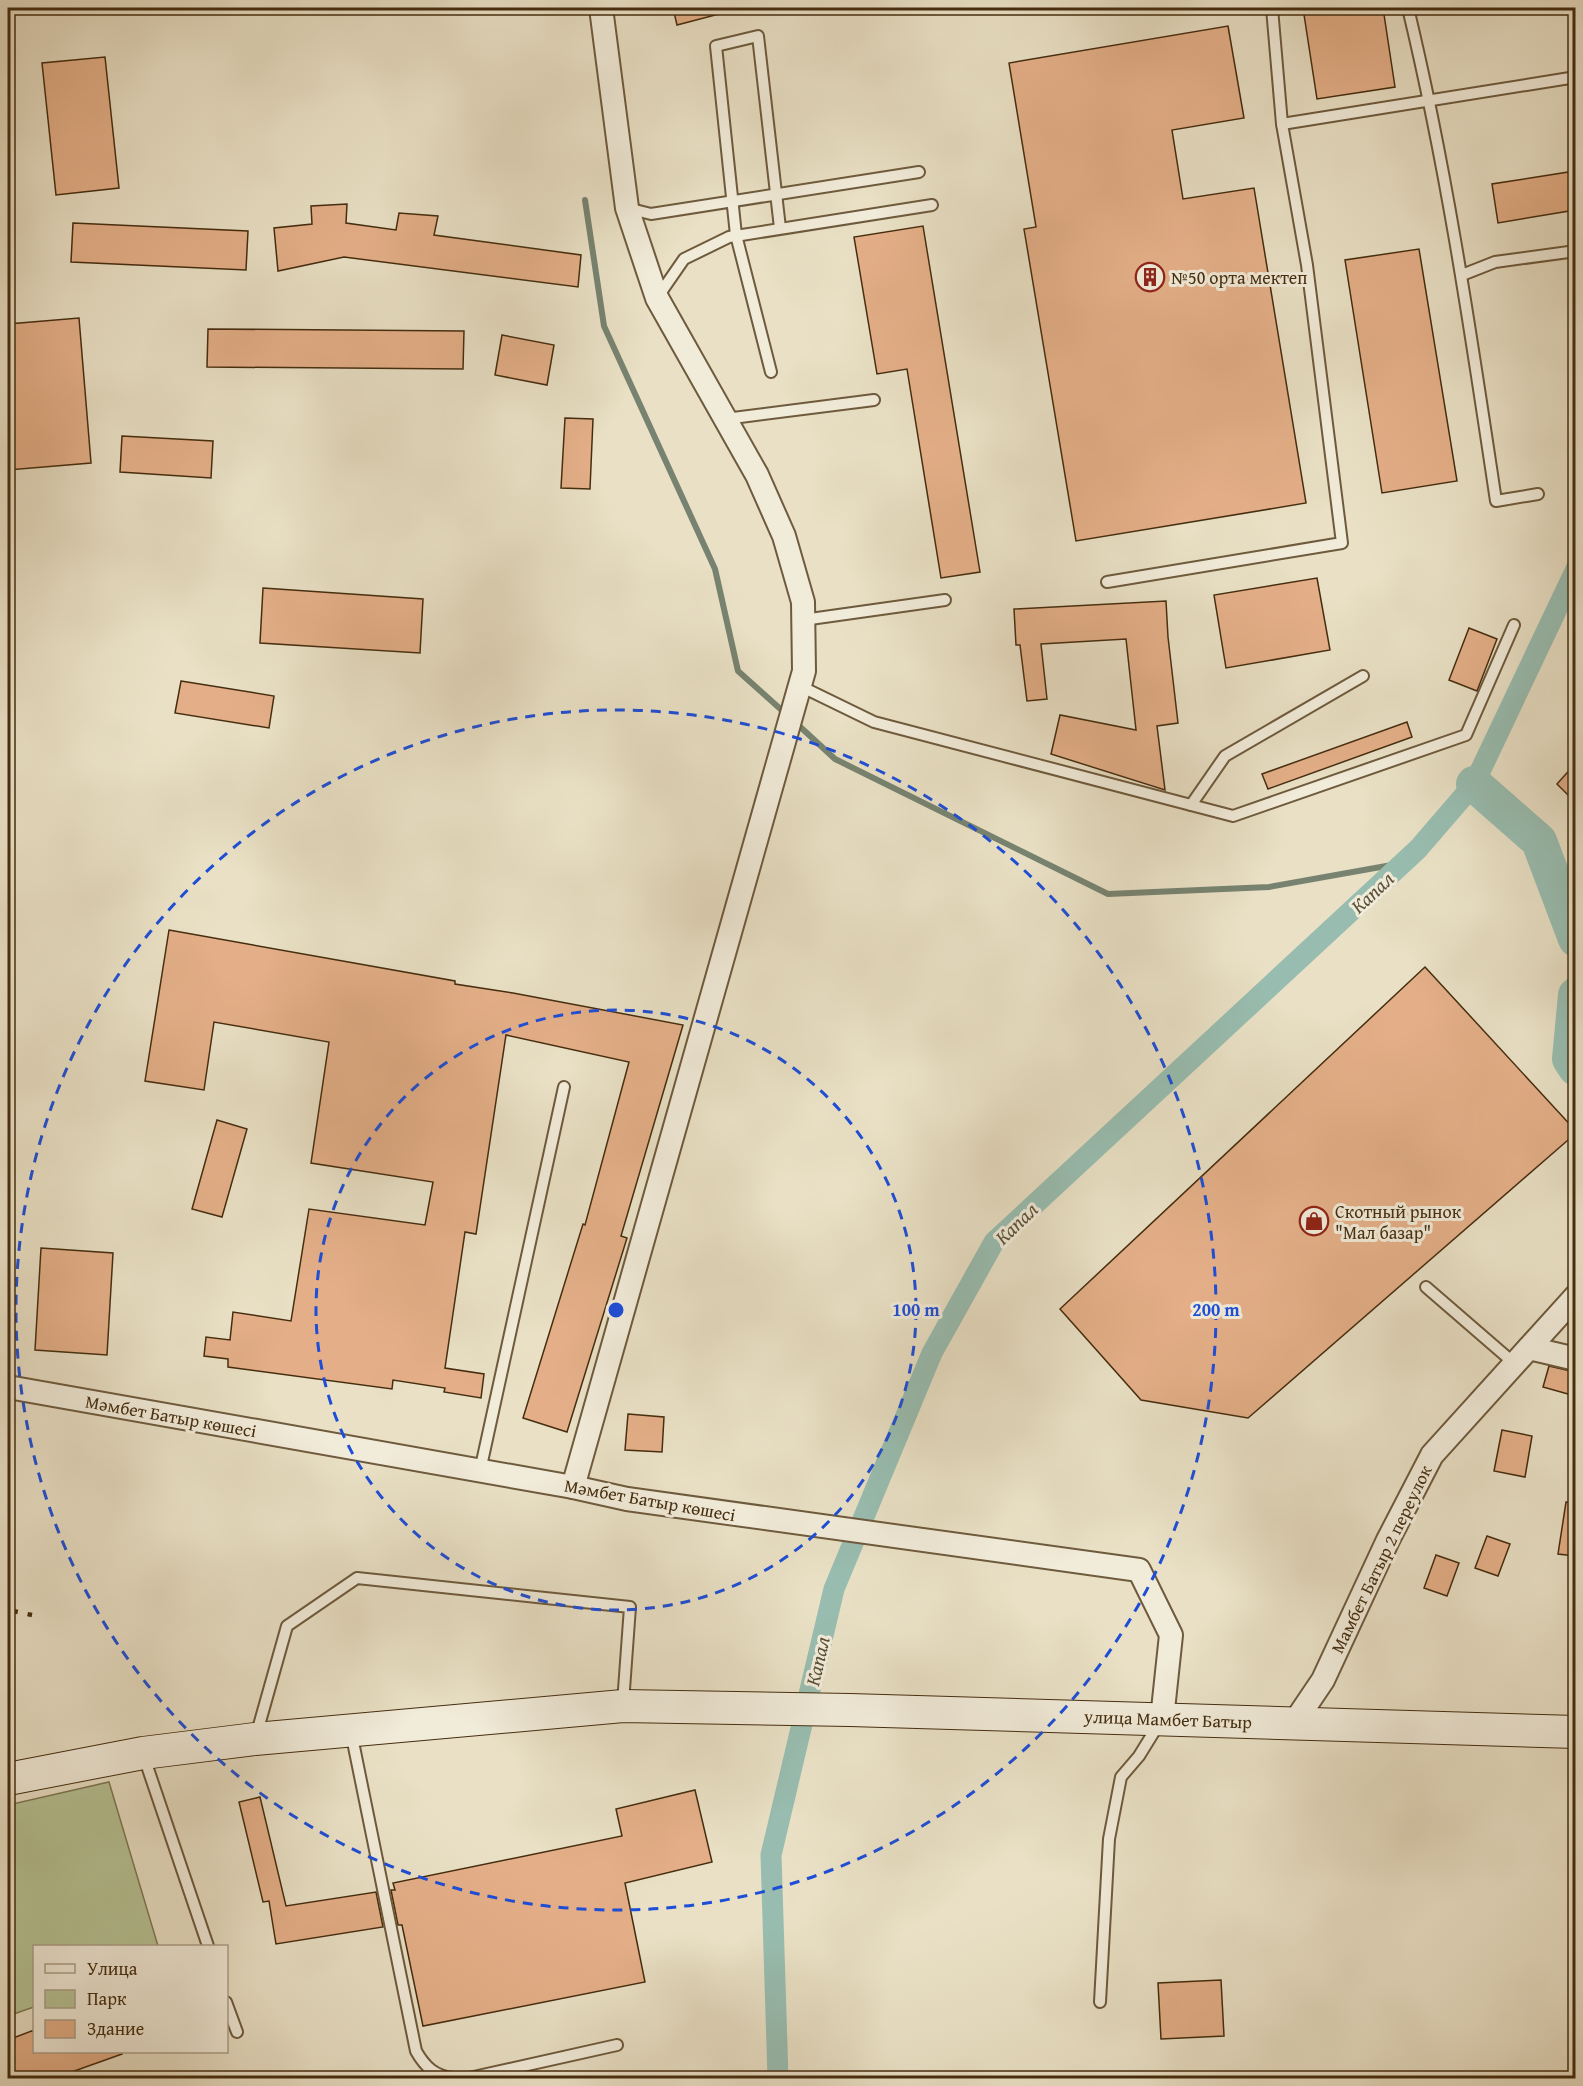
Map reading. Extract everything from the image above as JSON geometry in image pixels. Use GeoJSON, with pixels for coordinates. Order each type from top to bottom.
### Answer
{"type":"FeatureCollection","features":[{"type":"Feature","properties":{"kind":"main road","name":"улица Мамбет Батыр"},"geometry":{"type":"LineString","coordinates":[[623,1706],[850,1710],[1575,1732]]}},
{"type":"Feature","properties":{"kind":"main road"},"geometry":{"type":"LineString","coordinates":[[8,1779],[142,1754],[255,1739],[623,1706]]}},
{"type":"Feature","properties":{"kind":"street"},"geometry":{"type":"LineString","coordinates":[[573,1487],[804,671],[803,602],[784,536],[757,475],[657,298],[627,208],[602,8]]}},
{"type":"Feature","properties":{"kind":"street","name":"Мамбет Батыр 2 переулок"},"geometry":{"type":"LineString","coordinates":[[1294,1723],[1323,1680],[1388,1540],[1432,1455],[1575,1296]]}},
{"type":"Feature","properties":{"kind":"street"},"geometry":{"type":"LineString","coordinates":[[1522,1356],[1575,1359]]}},
{"type":"Feature","properties":{"kind":"street","name":"Мәмбет Батыр көшесі"},"geometry":{"type":"LineString","coordinates":[[8,1387],[480,1470],[627,1499],[1139,1570],[1172,1635],[1162,1719]]}},
{"type":"Feature","properties":{"kind":"lane"},"geometry":{"type":"LineString","coordinates":[[1107,582],[1342,543],[1307,265],[1282,124],[1272,8]]}},
{"type":"Feature","properties":{"kind":"lane"},"geometry":{"type":"LineString","coordinates":[[1408,8],[1430,100],[1462,275],[1496,501],[1538,494]]}},
{"type":"Feature","properties":{"kind":"lane"},"geometry":{"type":"LineString","coordinates":[[771,372],[736,235],[716,46],[758,36],[778,194],[780,228]]}},
{"type":"Feature","properties":{"kind":"lane"},"geometry":{"type":"LineString","coordinates":[[1282,124],[1575,77]]}},
{"type":"Feature","properties":{"kind":"lane"},"geometry":{"type":"LineString","coordinates":[[627,208],[651,214],[920,172]]}},
{"type":"Feature","properties":{"kind":"lane"},"geometry":{"type":"LineString","coordinates":[[657,298],[684,259],[729,237],[932,205]]}},
{"type":"Feature","properties":{"kind":"lane"},"geometry":{"type":"LineString","coordinates":[[1462,275],[1496,262],[1575,251]]}},
{"type":"Feature","properties":{"kind":"lane"},"geometry":{"type":"LineString","coordinates":[[725,419],[874,400]]}},
{"type":"Feature","properties":{"kind":"lane"},"geometry":{"type":"LineString","coordinates":[[803,620],[945,600]]}},
{"type":"Feature","properties":{"kind":"lane"},"geometry":{"type":"LineString","coordinates":[[797,696],[874,722],[1233,816],[1466,735],[1514,625]]}},
{"type":"Feature","properties":{"kind":"lane"},"geometry":{"type":"LineString","coordinates":[[1191,805],[1225,756],[1363,676]]}},
{"type":"Feature","properties":{"kind":"lane"},"geometry":{"type":"LineString","coordinates":[[480,1470],[564,1087]]}},
{"type":"Feature","properties":{"kind":"lane"},"geometry":{"type":"LineString","coordinates":[[8,1282],[8,1295]]}},
{"type":"Feature","properties":{"kind":"lane"},"geometry":{"type":"LineString","coordinates":[[1426,1287],[1522,1356]]}},
{"type":"Feature","properties":{"kind":"lane"},"geometry":{"type":"LineString","coordinates":[[255,1739],[287,1626],[357,1578],[630,1606],[623,1706]]}},
{"type":"Feature","properties":{"kind":"lane"},"geometry":{"type":"LineString","coordinates":[[1100,2002],[1109,1839],[1121,1777],[1139,1756],[1162,1719]]}},
{"type":"Feature","properties":{"kind":"lane"},"geometry":{"type":"LineString","coordinates":[[350,1729],[416,2051],[425,2066],[441,2077],[453,2079]]}},
{"type":"Feature","properties":{"kind":"lane"},"geometry":{"type":"LineString","coordinates":[[142,1754],[207,1945]]}},
{"type":"Feature","properties":{"kind":"lane"},"geometry":{"type":"LineString","coordinates":[[228,2007],[237,2032]]}},
{"type":"Feature","properties":{"kind":"lane"},"geometry":{"type":"LineString","coordinates":[[469,2079],[617,2045]]}},
{"type":"Feature","properties":{"kind":"green space"},"geometry":{"type":"Polygon","coordinates":[[[109,1782],[158,1945],[33,1945],[33,2007],[8,2016],[8,1805],[109,1782]]]}},
{"type":"Feature","properties":{"kind":"building"},"geometry":{"type":"Polygon","coordinates":[[[673,8],[722,8],[723,13],[677,25],[673,8]]]}},
{"type":"Feature","properties":{"kind":"building"},"geometry":{"type":"Polygon","coordinates":[[[1303,8],[1383,8],[1395,87],[1317,99],[1303,8]]]}},
{"type":"Feature","properties":{"kind":"building","name":"№50 орта мектеп"},"geometry":{"type":"Polygon","coordinates":[[[1228,26],[1244,118],[1172,130],[1183,199],[1254,188],[1306,503],[1076,541],[1024,229],[1036,227],[1009,63],[1228,26]]]}},
{"type":"Feature","properties":{"kind":"building"},"geometry":{"type":"Polygon","coordinates":[[[105,57],[119,188],[56,195],[42,63],[105,57]]]}},
{"type":"Feature","properties":{"kind":"building"},"geometry":{"type":"Polygon","coordinates":[[[1575,171],[1575,210],[1498,223],[1492,184],[1575,171]]]}},
{"type":"Feature","properties":{"kind":"building"},"geometry":{"type":"Polygon","coordinates":[[[347,204],[346,223],[396,230],[399,213],[438,216],[434,235],[581,255],[578,287],[344,257],[278,271],[274,228],[312,224],[311,206],[347,204]]]}},
{"type":"Feature","properties":{"kind":"building"},"geometry":{"type":"Polygon","coordinates":[[[73,223],[248,231],[246,270],[71,262],[73,223]]]}},
{"type":"Feature","properties":{"kind":"building"},"geometry":{"type":"Polygon","coordinates":[[[923,226],[980,572],[941,578],[907,369],[877,374],[854,237],[923,226]]]}},
{"type":"Feature","properties":{"kind":"building"},"geometry":{"type":"Polygon","coordinates":[[[1419,249],[1457,481],[1382,493],[1345,260],[1419,249]]]}},
{"type":"Feature","properties":{"kind":"building"},"geometry":{"type":"Polygon","coordinates":[[[79,318],[91,463],[8,470],[8,324],[79,318]]]}},
{"type":"Feature","properties":{"kind":"building"},"geometry":{"type":"Polygon","coordinates":[[[208,329],[464,331],[463,369],[207,367],[208,329]]]}},
{"type":"Feature","properties":{"kind":"building"},"geometry":{"type":"Polygon","coordinates":[[[502,335],[554,345],[547,385],[495,375],[502,335]]]}},
{"type":"Feature","properties":{"kind":"building"},"geometry":{"type":"Polygon","coordinates":[[[565,418],[593,419],[590,489],[561,488],[565,418]]]}},
{"type":"Feature","properties":{"kind":"building"},"geometry":{"type":"Polygon","coordinates":[[[122,436],[213,441],[211,478],[120,472],[122,436]]]}},
{"type":"Feature","properties":{"kind":"building"},"geometry":{"type":"Polygon","coordinates":[[[1317,578],[1330,650],[1226,668],[1214,595],[1317,578]]]}},
{"type":"Feature","properties":{"kind":"building"},"geometry":{"type":"Polygon","coordinates":[[[263,588],[423,599],[420,653],[260,643],[263,588]]]}},
{"type":"Feature","properties":{"kind":"building"},"geometry":{"type":"Polygon","coordinates":[[[1166,601],[1178,723],[1157,726],[1165,790],[1051,754],[1060,715],[1136,730],[1126,639],[1041,644],[1047,699],[1027,701],[1020,645],[1016,645],[1014,609],[1166,601]]]}},
{"type":"Feature","properties":{"kind":"building"},"geometry":{"type":"Polygon","coordinates":[[[1469,628],[1497,639],[1477,691],[1449,680],[1469,628]]]}},
{"type":"Feature","properties":{"kind":"building"},"geometry":{"type":"Polygon","coordinates":[[[181,681],[274,696],[269,728],[175,713],[181,681]]]}},
{"type":"Feature","properties":{"kind":"building"},"geometry":{"type":"Polygon","coordinates":[[[1407,722],[1412,737],[1268,789],[1262,774],[1407,722]]]}},
{"type":"Feature","properties":{"kind":"building"},"geometry":{"type":"Polygon","coordinates":[[[1575,764],[1575,802],[1557,784],[1575,764]]]}},
{"type":"Feature","properties":{"kind":"building"},"geometry":{"type":"Polygon","coordinates":[[[169,930],[455,981],[455,984],[683,1025],[621,1236],[627,1238],[567,1432],[523,1418],[583,1224],[585,1225],[629,1062],[506,1035],[476,1234],[465,1232],[445,1368],[484,1374],[481,1398],[444,1392],[445,1388],[393,1380],[392,1389],[228,1367],[228,1359],[204,1356],[206,1337],[230,1340],[233,1312],[291,1321],[309,1209],[425,1225],[433,1182],[311,1163],[329,1042],[214,1022],[204,1090],[145,1081],[169,930]]]}},
{"type":"Feature","properties":{"kind":"building","name":"Скотный рынок \"Мал базар\""},"geometry":{"type":"Polygon","coordinates":[[[1425,967],[1575,1130],[1575,1134],[1248,1418],[1141,1400],[1060,1309],[1425,967]]]}},
{"type":"Feature","properties":{"kind":"building"},"geometry":{"type":"Polygon","coordinates":[[[217,1120],[247,1129],[222,1217],[192,1209],[217,1120]]]}},
{"type":"Feature","properties":{"kind":"building"},"geometry":{"type":"Polygon","coordinates":[[[41,1248],[113,1253],[107,1355],[35,1350],[41,1248]]]}},
{"type":"Feature","properties":{"kind":"building"},"geometry":{"type":"Polygon","coordinates":[[[1549,1366],[1575,1372],[1575,1396],[1543,1387],[1549,1366]]]}},
{"type":"Feature","properties":{"kind":"building"},"geometry":{"type":"Polygon","coordinates":[[[628,1414],[664,1417],[662,1452],[625,1450],[628,1414]]]}},
{"type":"Feature","properties":{"kind":"building"},"geometry":{"type":"Polygon","coordinates":[[[1502,1430],[1532,1436],[1525,1477],[1494,1471],[1502,1430]]]}},
{"type":"Feature","properties":{"kind":"building"},"geometry":{"type":"Polygon","coordinates":[[[1566,1502],[1575,1503],[1575,1556],[1558,1554],[1566,1502]]]}},
{"type":"Feature","properties":{"kind":"building"},"geometry":{"type":"Polygon","coordinates":[[[1487,1536],[1510,1544],[1498,1576],[1475,1568],[1487,1536]]]}},
{"type":"Feature","properties":{"kind":"building"},"geometry":{"type":"Polygon","coordinates":[[[1436,1555],[1459,1563],[1447,1596],[1424,1588],[1436,1555]]]}},
{"type":"Feature","properties":{"kind":"building"},"geometry":{"type":"Polygon","coordinates":[[[695,1790],[712,1862],[625,1883],[645,1982],[423,2026],[402,1925],[398,1925],[391,1890],[395,1890],[393,1883],[622,1836],[616,1809],[695,1790]]]}},
{"type":"Feature","properties":{"kind":"building"},"geometry":{"type":"Polygon","coordinates":[[[260,1797],[286,1906],[376,1892],[383,1927],[276,1944],[269,1901],[263,1902],[239,1802],[260,1797]]]}},
{"type":"Feature","properties":{"kind":"building"},"geometry":{"type":"Polygon","coordinates":[[[1221,1980],[1224,2036],[1161,2039],[1158,1983],[1221,1980]]]}},
{"type":"Feature","properties":{"kind":"building"},"geometry":{"type":"Polygon","coordinates":[[[33,2030],[33,2053],[122,2054],[52,2079],[8,2079],[8,2040],[33,2030]]]}},
{"type":"Feature","properties":{"kind":"waterway"},"geometry":{"type":"LineString","coordinates":[[585,200],[604,326],[715,569],[738,671],[786,714]]}},
{"type":"Feature","properties":{"kind":"waterway","name":"Капал"},"geometry":{"type":"LineString","coordinates":[[778,2078],[771,1855],[834,1589],[932,1353],[994,1242],[1418,849],[1474,784],[1576,569]]}},
{"type":"Feature","properties":{"kind":"waterway"},"geometry":{"type":"LineString","coordinates":[[796,723],[835,759],[1108,894],[1269,887],[1403,863]]}},
{"type":"Feature","properties":{"kind":"waterway"},"geometry":{"type":"LineString","coordinates":[[1474,784],[1539,841],[1576,939]]}},
{"type":"Feature","properties":{"kind":"waterway"},"geometry":{"type":"LineString","coordinates":[[1576,995],[1570,1059],[1576,1068]]}},
{"type":"Feature","properties":{"kind":"railway"},"geometry":{"type":"LineString","coordinates":[[8,1610],[32,1615]]}},
{"type":"Feature","properties":{"kind":"place","name":"№50 орта мектеп"},"geometry":{"type":"Point","coordinates":[1150,277]}},
{"type":"Feature","properties":{"kind":"place","name":"Скотный рынок \"Мал базар\""},"geometry":{"type":"Point","coordinates":[1314,1221]}}]}
